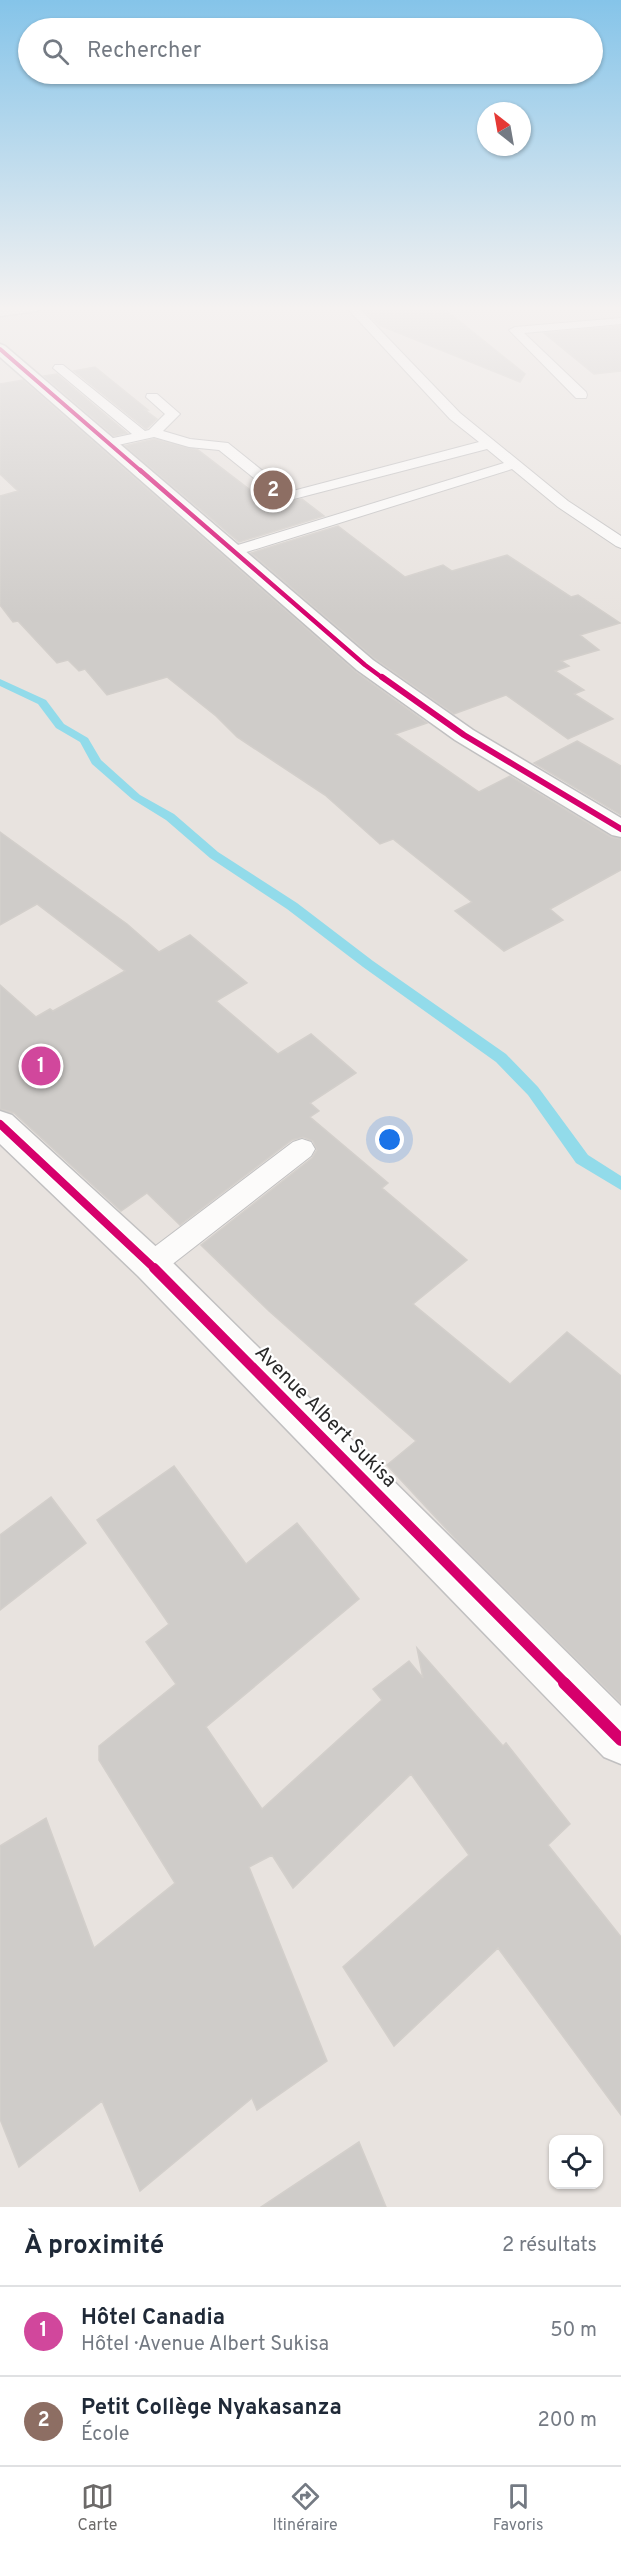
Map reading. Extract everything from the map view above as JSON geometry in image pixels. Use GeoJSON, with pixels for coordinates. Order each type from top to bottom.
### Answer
{"type":"FeatureCollection","features":[{"type":"Feature","properties":{"kind":"street"},"geometry":{"type":"LineString","coordinates":[[70,410],[365,665],[464,735],[621,829]]}},
{"type":"Feature","properties":{"kind":"street","name":"Avenue Albert Sukisa"},"geometry":{"type":"LineString","coordinates":[[0,1124],[151,1265],[621,1740]]}},
{"type":"Feature","properties":{"kind":"lane"},"geometry":{"type":"LineString","coordinates":[[116,410],[148,434],[189,444],[223,446],[286,496],[489,444]]}},
{"type":"Feature","properties":{"kind":"lane"},"geometry":{"type":"LineString","coordinates":[[109,443],[148,434],[173,414],[168,410]]}},
{"type":"Feature","properties":{"kind":"lane"},"geometry":{"type":"LineString","coordinates":[[449,410],[563,504],[621,543]]}},
{"type":"Feature","properties":{"kind":"lane"},"geometry":{"type":"LineString","coordinates":[[234,551],[514,464]]}},
{"type":"Feature","properties":{"kind":"lane"},"geometry":{"type":"LineString","coordinates":[[151,1265],[302,1149]]}},
{"type":"Feature","properties":{"kind":"building"},"geometry":{"type":"Polygon","coordinates":[[[0,410],[57,410],[356,672],[427,723],[395,734],[479,792],[510,776],[611,837],[621,839],[621,870],[550,909],[563,920],[504,951],[455,911],[472,902],[393,839],[380,844],[325,795],[237,737],[216,716],[167,677],[107,695],[85,669],[79,671],[68,660],[57,663],[18,621],[13,622],[0,605],[0,496],[18,491],[0,474],[0,410]]]}},
{"type":"Feature","properties":{"kind":"building"},"geometry":{"type":"Polygon","coordinates":[[[84,410],[100,410],[127,433],[114,436],[84,410]]]}},
{"type":"Feature","properties":{"kind":"building"},"geometry":{"type":"Polygon","coordinates":[[[122,410],[148,410],[145,410],[157,419],[146,429],[122,410]]]}},
{"type":"Feature","properties":{"kind":"building"},"geometry":{"type":"Polygon","coordinates":[[[154,439],[198,450],[271,506],[302,499],[324,516],[239,542],[125,446],[154,439]]]}},
{"type":"Feature","properties":{"kind":"building"},"geometry":{"type":"Polygon","coordinates":[[[338,526],[405,577],[443,565],[452,571],[507,555],[571,597],[578,595],[620,623],[580,635],[599,650],[561,661],[569,666],[555,671],[584,690],[574,694],[613,719],[568,739],[506,695],[454,714],[374,658],[251,553],[338,526]]]}},
{"type":"Feature","properties":{"kind":"building"},"geometry":{"type":"Polygon","coordinates":[[[577,741],[621,766],[621,815],[534,763],[577,741]]]}},
{"type":"Feature","properties":{"kind":"building"},"geometry":{"type":"Polygon","coordinates":[[[0,832],[127,924],[159,952],[190,935],[247,983],[216,1001],[278,1054],[311,1034],[356,1073],[310,1103],[319,1111],[310,1117],[388,1183],[382,1188],[467,1260],[413,1304],[510,1384],[567,1332],[621,1376],[621,1703],[465,1549],[387,1465],[416,1441],[269,1311],[201,1245],[312,1158],[317,1150],[313,1141],[303,1137],[292,1140],[180,1225],[147,1193],[121,1211],[14,1113],[0,1109],[0,985],[36,1017],[50,1009],[53,1011],[125,971],[37,904],[0,925],[0,832]]]}},
{"type":"Feature","properties":{"kind":"building"},"geometry":{"type":"Polygon","coordinates":[[[174,1466],[246,1564],[297,1523],[359,1599],[206,1727],[262,1809],[382,1700],[373,1689],[409,1661],[423,1678],[417,1648],[503,1746],[506,1743],[570,1824],[548,1845],[621,1937],[621,2115],[498,1948],[394,2046],[343,1967],[469,1855],[411,1774],[293,1888],[272,1855],[249,1867],[327,2061],[257,2110],[252,2098],[140,2191],[102,2101],[19,2167],[0,2119],[0,1846],[46,1818],[94,1948],[175,1883],[99,1760],[99,1746],[176,1684],[146,1642],[169,1624],[97,1520],[174,1466]]]}},
{"type":"Feature","properties":{"kind":"building"},"geometry":{"type":"Polygon","coordinates":[[[51,1497],[86,1543],[0,1610],[0,1535],[51,1497]]]}},
{"type":"Feature","properties":{"kind":"building"},"geometry":{"type":"Polygon","coordinates":[[[359,2142],[386,2207],[261,2207],[359,2142]]]}},
{"type":"Feature","properties":{"kind":"waterway"},"geometry":{"type":"LineString","coordinates":[[0,682],[42,702],[60,726],[84,740],[96,762],[136,797],[170,817],[214,855],[292,906],[368,964],[501,1058],[533,1091],[582,1159],[621,1184]]}},
{"type":"Feature","properties":{"kind":"cycle path"},"geometry":{"type":"LineString","coordinates":[[70,410],[365,665],[464,735],[621,829]]}},
{"type":"Feature","properties":{"kind":"cycle path"},"geometry":{"type":"LineString","coordinates":[[0,1124],[151,1265],[621,1740]]}},
{"type":"Feature","properties":{"kind":"place","name":"Petit Collège Nyakasanza"},"geometry":{"type":"Point","coordinates":[273,490]}},
{"type":"Feature","properties":{"kind":"place","name":"Hôtel Canadia"},"geometry":{"type":"Point","coordinates":[41,1066]}}]}
